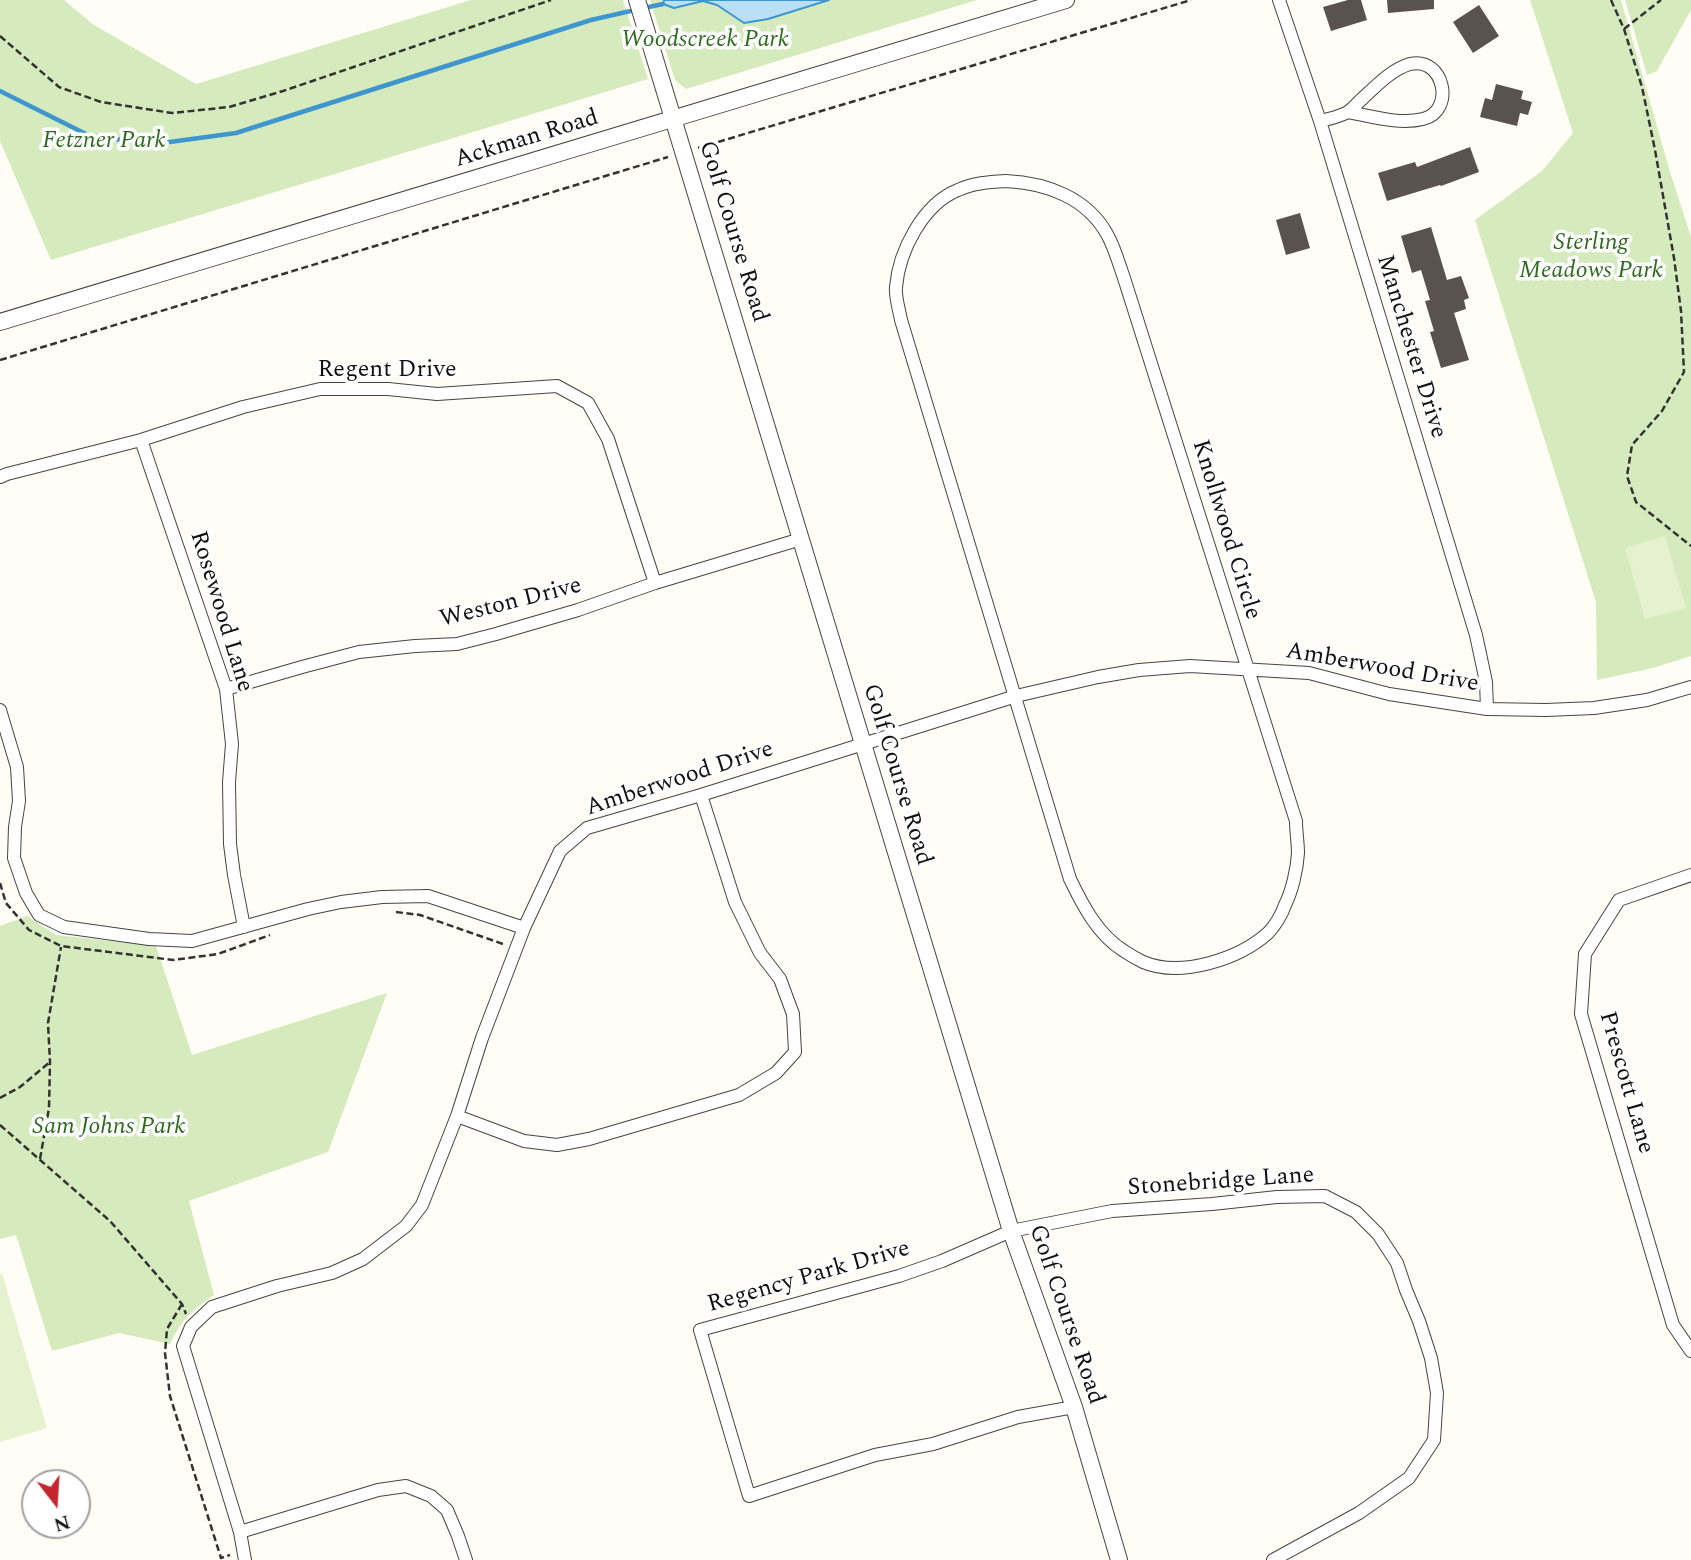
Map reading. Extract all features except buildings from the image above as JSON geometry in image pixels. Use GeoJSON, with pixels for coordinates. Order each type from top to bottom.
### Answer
{"type":"FeatureCollection","features":[{"type":"Feature","properties":{"kind":"street","name":"Golf Course Road"},"geometry":{"type":"LineString","coordinates":[[637,0],[1011,1231],[1074,1407],[1119,1560]]}},
{"type":"Feature","properties":{"kind":"street","name":"Ackman Road"},"geometry":{"type":"LineString","coordinates":[[0,322],[1066,0]]}},
{"type":"Feature","properties":{"kind":"street","name":"Manchester Drive"},"geometry":{"type":"LineString","coordinates":[[1279,0],[1320,121],[1476,635],[1486,682],[1488,709]]}},
{"type":"Feature","properties":{"kind":"street"},"geometry":{"type":"LineString","coordinates":[[1320,121],[1348,112],[1378,84],[1402,67],[1414,63],[1431,67],[1441,82],[1443,93],[1440,106],[1427,118],[1398,121],[1348,112]]}},
{"type":"Feature","properties":{"kind":"street","name":"Knollwood Circle"},"geometry":{"type":"LineString","coordinates":[[984,182],[1026,182],[1066,194],[1098,220],[1108,235],[1247,668],[1296,821],[1298,853],[1286,905],[1270,931],[1250,947],[1225,959],[1199,965],[1170,967],[1145,963],[1122,950],[1103,933],[1082,905],[1070,879],[901,320],[895,289],[910,238],[924,216],[956,190],[984,182]]}},
{"type":"Feature","properties":{"kind":"street","name":"Regent Drive"},"geometry":{"type":"LineString","coordinates":[[0,477],[141,440],[243,407],[320,389],[388,389],[437,394],[557,386],[589,402],[608,439],[654,583]]}},
{"type":"Feature","properties":{"kind":"street","name":"Rosewood Lane"},"geometry":{"type":"LineString","coordinates":[[141,440],[226,689],[232,744],[229,782],[230,844],[244,927]]}},
{"type":"Feature","properties":{"kind":"street","name":"Weston Drive"},"geometry":{"type":"LineString","coordinates":[[226,689],[359,652],[457,644],[578,610],[654,583],[801,538]]}},
{"type":"Feature","properties":{"kind":"street","name":"Amberwood Drive"},"geometry":{"type":"LineString","coordinates":[[191,1327],[212,1307],[278,1286],[332,1273],[363,1259],[406,1226],[422,1205],[524,928],[560,851],[587,828],[1016,696],[1065,683],[1139,670],[1190,666],[1309,673],[1389,694],[1488,709],[1594,708],[1647,701],[1691,687]]}},
{"type":"Feature","properties":{"kind":"street"},"geometry":{"type":"LineString","coordinates":[[0,710],[17,767],[19,801],[14,858],[26,893],[39,915],[64,927],[149,939],[192,941],[341,902],[382,897],[428,896],[524,928]]}},
{"type":"Feature","properties":{"kind":"street"},"geometry":{"type":"LineString","coordinates":[[457,1116],[524,1141],[557,1145],[589,1139],[739,1096],[776,1073],[795,1052],[793,1014],[780,979],[761,953],[735,902],[701,795]]}},
{"type":"Feature","properties":{"kind":"street","name":"Prescott Lane"},"geometry":{"type":"LineString","coordinates":[[1691,875],[1619,900],[1585,954],[1581,1014],[1673,1325],[1691,1350]]}},
{"type":"Feature","properties":{"kind":"street","name":"Stonebridge Lane"},"geometry":{"type":"LineString","coordinates":[[1011,1231],[1112,1211],[1277,1197],[1325,1196],[1356,1212],[1378,1234],[1397,1263],[1431,1358],[1437,1393],[1434,1440],[1409,1478],[1359,1513],[1273,1560]]}},
{"type":"Feature","properties":{"kind":"street","name":"Regency Park Drive"},"geometry":{"type":"LineString","coordinates":[[1011,1231],[942,1261],[899,1276],[700,1330],[749,1496],[875,1455],[933,1444],[1018,1418],[1074,1407]]}},
{"type":"Feature","properties":{"kind":"street"},"geometry":{"type":"LineString","coordinates":[[191,1327],[183,1346],[240,1532],[244,1555]]}},
{"type":"Feature","properties":{"kind":"street"},"geometry":{"type":"LineString","coordinates":[[240,1532],[378,1490],[406,1486],[431,1496],[447,1510],[466,1560]]}},
{"type":"Feature","properties":{"kind":"path"},"geometry":{"type":"LineString","coordinates":[[0,36],[59,87],[101,102],[172,113],[229,107],[284,91],[551,0]]}},
{"type":"Feature","properties":{"kind":"path"},"geometry":{"type":"LineString","coordinates":[[0,360],[1191,0]]}},
{"type":"Feature","properties":{"kind":"path"},"geometry":{"type":"LineString","coordinates":[[1611,0],[1624,29],[1650,124],[1674,258],[1681,311],[1684,372],[1662,411],[1632,445],[1627,476],[1636,502],[1691,546]]}},
{"type":"Feature","properties":{"kind":"path"},"geometry":{"type":"LineString","coordinates":[[1624,29],[1661,0]]}},
{"type":"Feature","properties":{"kind":"path"},"geometry":{"type":"LineString","coordinates":[[40,1159],[49,1108],[48,1023],[61,946]]}},
{"type":"Feature","properties":{"kind":"path"},"geometry":{"type":"LineString","coordinates":[[0,1098],[20,1087],[50,1062]]}},
{"type":"Feature","properties":{"kind":"path"},"geometry":{"type":"LineString","coordinates":[[0,1125],[110,1221],[182,1304],[191,1327]]}},
{"type":"Feature","properties":{"kind":"path"},"geometry":{"type":"LineString","coordinates":[[182,1304],[167,1329],[164,1353],[170,1396],[221,1559],[244,1555]]}},
{"type":"Feature","properties":{"kind":"green space","name":"Fetzner Park"},"geometry":{"type":"Polygon","coordinates":[[[0,0],[64,0],[94,25],[196,84],[471,0],[623,0],[648,79],[51,260],[0,141],[0,0]]]}},
{"type":"Feature","properties":{"kind":"green space","name":"Woodscreek Park"},"geometry":{"type":"Polygon","coordinates":[[[650,0],[977,0],[686,89],[675,80],[650,0]]]}},
{"type":"Feature","properties":{"kind":"green space","name":"Sterling Meadows Park"},"geometry":{"type":"Polygon","coordinates":[[[1530,0],[1621,0],[1691,237],[1691,656],[1653,668],[1597,680],[1596,602],[1475,220],[1542,171],[1573,133],[1530,0]]]}},
{"type":"Feature","properties":{"kind":"green space"},"geometry":{"type":"Polygon","coordinates":[[[1625,0],[1691,0],[1691,10],[1657,71],[1647,75],[1625,0]]]}},
{"type":"Feature","properties":{"kind":"green space"},"geometry":{"type":"Polygon","coordinates":[[[1665,536],[1686,608],[1645,619],[1625,548],[1665,536]]]}},
{"type":"Feature","properties":{"kind":"green space","name":"Sam Johns Park"},"geometry":{"type":"Polygon","coordinates":[[[27,916],[56,935],[156,946],[192,1055],[387,993],[328,1152],[189,1201],[214,1295],[188,1316],[170,1344],[119,1333],[52,1351],[16,1235],[0,1239],[0,926],[27,916]]]}},
{"type":"Feature","properties":{"kind":"green space"},"geometry":{"type":"Polygon","coordinates":[[[2,1273],[47,1428],[0,1442],[0,1274],[2,1273]]]}},
{"type":"Feature","properties":{"kind":"water"},"geometry":{"type":"Polygon","coordinates":[[[664,0],[829,0],[768,19],[744,23],[717,5],[703,1],[674,8],[663,4],[664,0]]]}},
{"type":"Feature","properties":{"kind":"waterway"},"geometry":{"type":"LineString","coordinates":[[644,8],[663,4]]}},
{"type":"Feature","properties":{"kind":"waterway"},"geometry":{"type":"LineString","coordinates":[[0,91],[90,136],[155,144],[236,133],[591,20],[635,10]]}}]}
